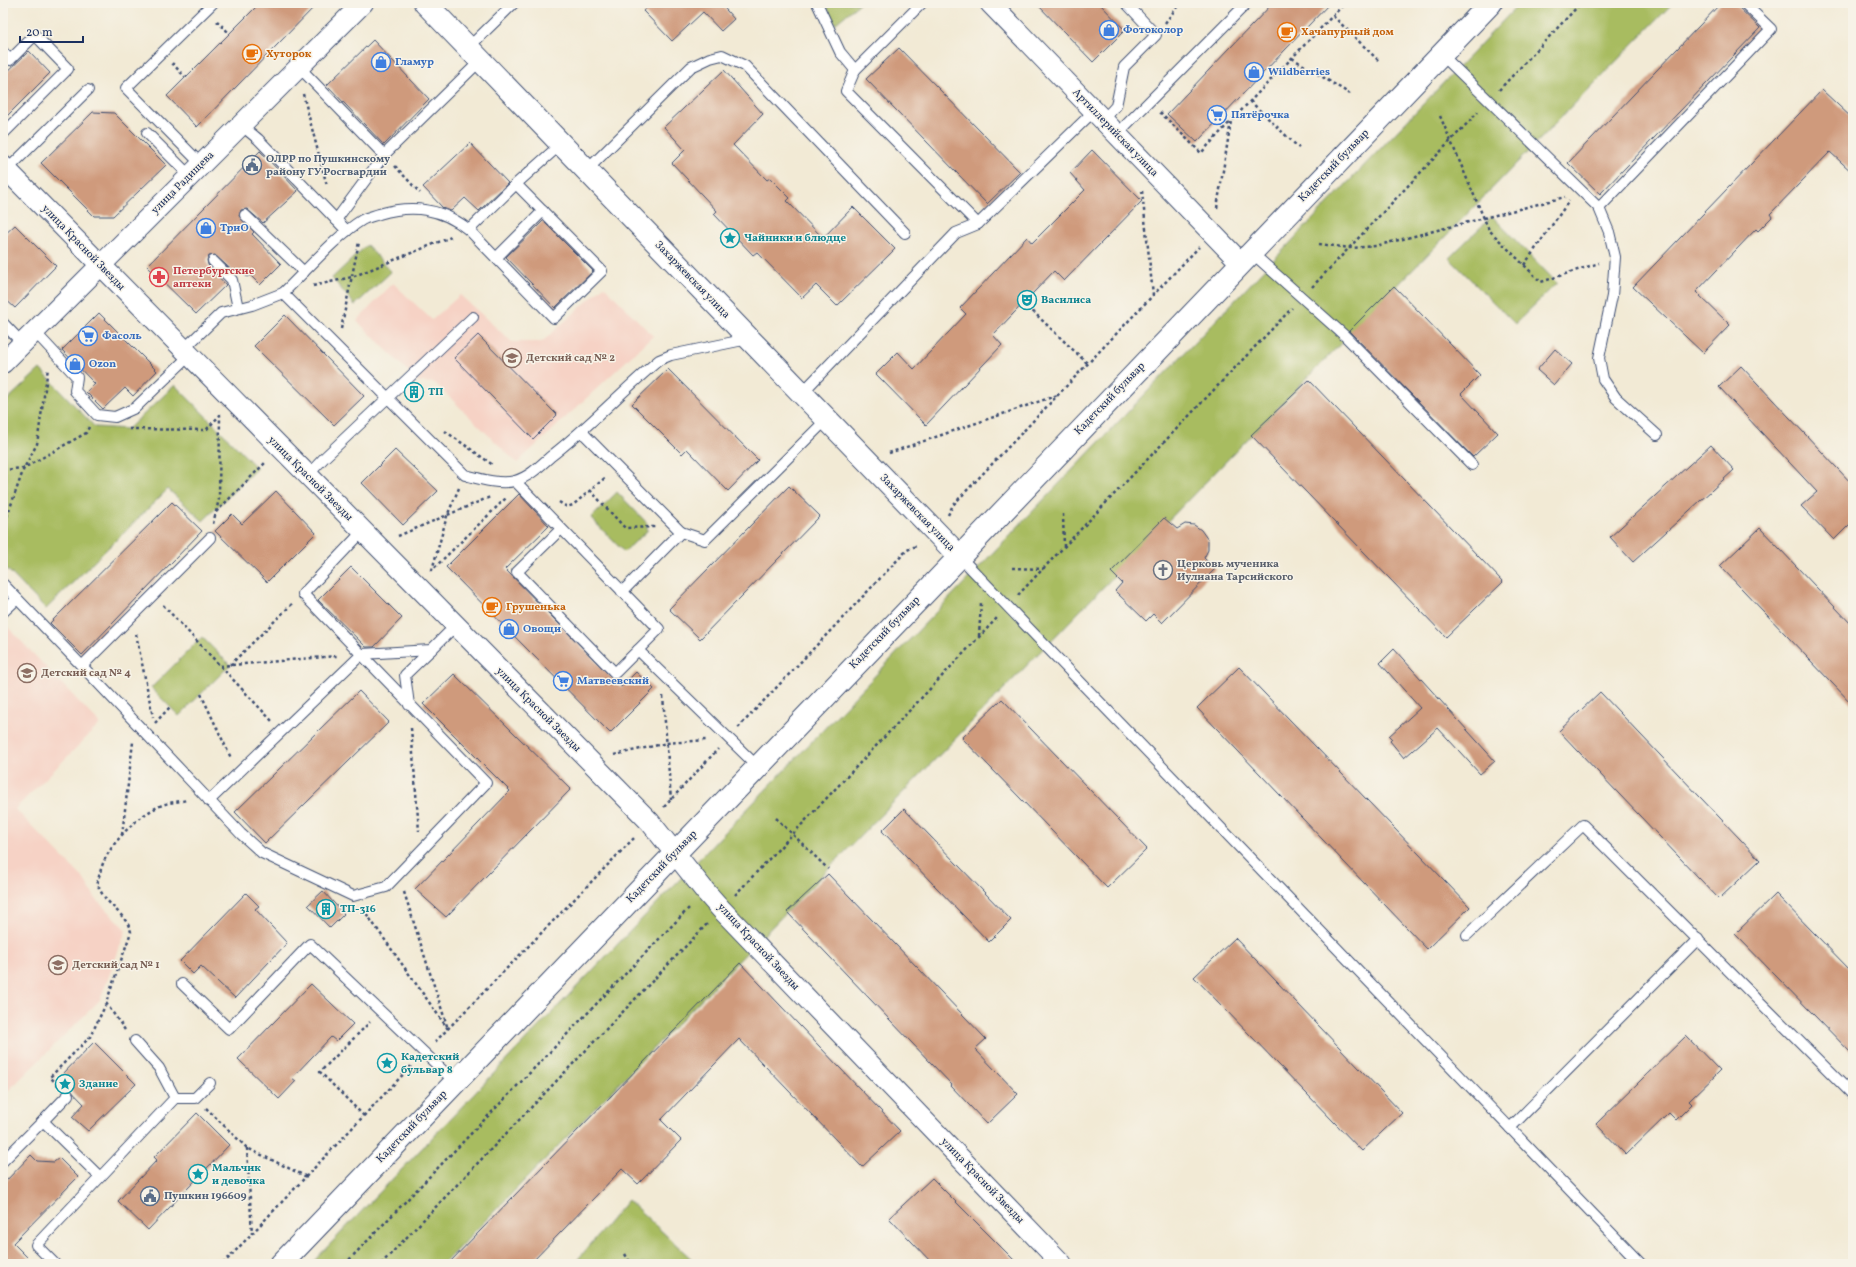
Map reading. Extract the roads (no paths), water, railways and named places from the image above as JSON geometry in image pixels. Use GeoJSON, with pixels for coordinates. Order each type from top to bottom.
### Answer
{"type":"FeatureCollection","features":[{"type":"Feature","properties":{"kind":"street","name":"улица Радищева"},"geometry":{"type":"LineString","coordinates":[[3,363],[363,3]]}},
{"type":"Feature","properties":{"kind":"street","name":"Захаржевская улица"},"geometry":{"type":"LineString","coordinates":[[425,3],[826,420],[959,556]]}},
{"type":"Feature","properties":{"kind":"street","name":"Артиллерийская улица"},"geometry":{"type":"LineString","coordinates":[[990,3],[1117,134],[1246,258]]}},
{"type":"Feature","properties":{"kind":"street","name":"Кадетский бульвар"},"geometry":{"type":"LineString","coordinates":[[281,1264],[1490,3]]}},
{"type":"Feature","properties":{"kind":"street","name":"улица Красной Звезды"},"geometry":{"type":"LineString","coordinates":[[5,168],[362,532],[650,822],[705,892],[1062,1264]]}},
{"type":"Feature","properties":{"kind":"lane"},"geometry":{"type":"LineString","coordinates":[[196,170],[126,88],[213,3]]}},
{"type":"Feature","properties":{"kind":"lane"},"geometry":{"type":"LineString","coordinates":[[336,220],[384,155],[474,54],[514,3]]}},
{"type":"Feature","properties":{"kind":"lane"},"geometry":{"type":"LineString","coordinates":[[817,3],[840,52],[855,70]]}},
{"type":"Feature","properties":{"kind":"lane"},"geometry":{"type":"LineString","coordinates":[[922,3],[855,70],[846,91],[978,224]]}},
{"type":"Feature","properties":{"kind":"lane"},"geometry":{"type":"LineString","coordinates":[[801,394],[956,233],[978,224],[1099,116],[1116,106],[1124,67],[1156,35],[1126,3]]}},
{"type":"Feature","properties":{"kind":"lane"},"geometry":{"type":"LineString","coordinates":[[1117,134],[1247,3]]}},
{"type":"Feature","properties":{"kind":"lane"},"geometry":{"type":"LineString","coordinates":[[1599,208],[1771,29],[1744,3]]}},
{"type":"Feature","properties":{"kind":"lane"},"geometry":{"type":"LineString","coordinates":[[3,52],[10,60],[36,35],[68,69],[3,134]]}},
{"type":"Feature","properties":{"kind":"lane"},"geometry":{"type":"LineString","coordinates":[[1441,54],[1599,208],[1609,232],[1615,257],[1612,296],[1599,358],[1603,379],[1616,398],[1657,435]]}},
{"type":"Feature","properties":{"kind":"lane"},"geometry":{"type":"LineString","coordinates":[[587,170],[691,67],[710,58],[722,55],[745,66],[905,233]]}},
{"type":"Feature","properties":{"kind":"lane"},"geometry":{"type":"LineString","coordinates":[[299,67],[384,155]]}},
{"type":"Feature","properties":{"kind":"lane"},"geometry":{"type":"LineString","coordinates":[[5,168],[88,90]]}},
{"type":"Feature","properties":{"kind":"lane"},"geometry":{"type":"LineString","coordinates":[[241,125],[258,139],[347,231]]}},
{"type":"Feature","properties":{"kind":"lane"},"geometry":{"type":"LineString","coordinates":[[147,133],[196,170]]}},
{"type":"Feature","properties":{"kind":"lane"},"geometry":{"type":"LineString","coordinates":[[469,230],[516,184],[561,144]]}},
{"type":"Feature","properties":{"kind":"lane"},"geometry":{"type":"LineString","coordinates":[[3,323],[50,348],[78,377],[75,391],[97,415],[115,417],[135,408],[221,313],[283,293],[347,231],[363,219],[389,211],[420,208],[438,212],[456,219],[469,230],[554,318],[602,270],[516,184]]}},
{"type":"Feature","properties":{"kind":"lane"},"geometry":{"type":"LineString","coordinates":[[496,258],[543,211]]}},
{"type":"Feature","properties":{"kind":"lane"},"geometry":{"type":"LineString","coordinates":[[245,215],[304,272]]}},
{"type":"Feature","properties":{"kind":"lane"},"geometry":{"type":"LineString","coordinates":[[1246,258],[1344,336],[1472,465]]}},
{"type":"Feature","properties":{"kind":"lane"},"geometry":{"type":"LineString","coordinates":[[213,261],[232,280],[238,308]]}},
{"type":"Feature","properties":{"kind":"lane"},"geometry":{"type":"LineString","coordinates":[[283,293],[465,474],[483,480],[517,483],[582,432],[659,360],[671,355],[748,339]]}},
{"type":"Feature","properties":{"kind":"lane"},"geometry":{"type":"LineString","coordinates":[[307,476],[473,317]]}},
{"type":"Feature","properties":{"kind":"lane"},"geometry":{"type":"LineString","coordinates":[[582,432],[681,532],[705,540],[826,420]]}},
{"type":"Feature","properties":{"kind":"lane"},"geometry":{"type":"LineString","coordinates":[[517,483],[659,629],[615,673],[517,572],[561,529]]}},
{"type":"Feature","properties":{"kind":"lane"},"geometry":{"type":"LineString","coordinates":[[3,584],[240,834],[262,853],[353,896],[386,886],[486,783],[303,594],[362,532]]}},
{"type":"Feature","properties":{"kind":"lane"},"geometry":{"type":"LineString","coordinates":[[622,592],[681,532]]}},
{"type":"Feature","properties":{"kind":"lane"},"geometry":{"type":"LineString","coordinates":[[82,666],[210,538]]}},
{"type":"Feature","properties":{"kind":"lane"},"geometry":{"type":"LineString","coordinates":[[959,556],[1641,1264]]}},
{"type":"Feature","properties":{"kind":"lane"},"geometry":{"type":"LineString","coordinates":[[3,612],[17,599]]}},
{"type":"Feature","properties":{"kind":"lane"},"geometry":{"type":"LineString","coordinates":[[409,705],[405,675],[455,626]]}},
{"type":"Feature","properties":{"kind":"lane"},"geometry":{"type":"LineString","coordinates":[[207,799],[282,732],[362,654],[431,650]]}},
{"type":"Feature","properties":{"kind":"lane"},"geometry":{"type":"LineString","coordinates":[[638,650],[758,766]]}},
{"type":"Feature","properties":{"kind":"lane"},"geometry":{"type":"LineString","coordinates":[[1467,935],[1582,825],[1853,1095]]}},
{"type":"Feature","properties":{"kind":"lane"},"geometry":{"type":"LineString","coordinates":[[1510,1128],[1698,940]]}},
{"type":"Feature","properties":{"kind":"lane"},"geometry":{"type":"LineString","coordinates":[[182,984],[229,1029],[310,944],[455,1082]]}},
{"type":"Feature","properties":{"kind":"lane"},"geometry":{"type":"LineString","coordinates":[[135,1041],[159,1068],[175,1098]]}},
{"type":"Feature","properties":{"kind":"lane"},"geometry":{"type":"LineString","coordinates":[[55,1264],[36,1245],[175,1098],[195,1098],[210,1083]]}},
{"type":"Feature","properties":{"kind":"lane"},"geometry":{"type":"LineString","coordinates":[[3,1161],[68,1095]]}},
{"type":"Feature","properties":{"kind":"lane"},"geometry":{"type":"LineString","coordinates":[[43,1120],[100,1178]]}},
{"type":"Feature","properties":{"kind":"place","name":"Фотоколор"},"geometry":{"type":"Point","coordinates":[1109,30]}},
{"type":"Feature","properties":{"kind":"place","name":"Хачапурный дом"},"geometry":{"type":"Point","coordinates":[1287,32]}},
{"type":"Feature","properties":{"kind":"place","name":"Хуторок"},"geometry":{"type":"Point","coordinates":[252,54]}},
{"type":"Feature","properties":{"kind":"place","name":"Гламур"},"geometry":{"type":"Point","coordinates":[381,62]}},
{"type":"Feature","properties":{"kind":"place","name":"Wildberries"},"geometry":{"type":"Point","coordinates":[1254,72]}},
{"type":"Feature","properties":{"kind":"place","name":"Пятёрочка"},"geometry":{"type":"Point","coordinates":[1217,115]}},
{"type":"Feature","properties":{"kind":"place","name":"ОЛРР по Пушкинскому району ГУ Росгвардии"},"geometry":{"type":"Point","coordinates":[252,165]}},
{"type":"Feature","properties":{"kind":"place","name":"ТриО"},"geometry":{"type":"Point","coordinates":[206,228]}},
{"type":"Feature","properties":{"kind":"place","name":"Чайники и блюдце"},"geometry":{"type":"Point","coordinates":[730,238]}},
{"type":"Feature","properties":{"kind":"place","name":"Петербургские аптеки"},"geometry":{"type":"Point","coordinates":[159,277]}},
{"type":"Feature","properties":{"kind":"place","name":"Василиса"},"geometry":{"type":"Point","coordinates":[1027,300]}},
{"type":"Feature","properties":{"kind":"place","name":"Фасоль"},"geometry":{"type":"Point","coordinates":[88,336]}},
{"type":"Feature","properties":{"kind":"place","name":"Детский сад № 2"},"geometry":{"type":"Point","coordinates":[512,358]}},
{"type":"Feature","properties":{"kind":"place","name":"Ozon"},"geometry":{"type":"Point","coordinates":[75,364]}},
{"type":"Feature","properties":{"kind":"place","name":"ТП"},"geometry":{"type":"Point","coordinates":[414,392]}},
{"type":"Feature","properties":{"kind":"place","name":"Церковь мученика Иулиана Тарсийского"},"geometry":{"type":"Point","coordinates":[1163,570]}},
{"type":"Feature","properties":{"kind":"place","name":"Грушенька"},"geometry":{"type":"Point","coordinates":[492,607]}},
{"type":"Feature","properties":{"kind":"place","name":"Овощи"},"geometry":{"type":"Point","coordinates":[509,629]}},
{"type":"Feature","properties":{"kind":"place","name":"Детский сад № 4"},"geometry":{"type":"Point","coordinates":[27,673]}},
{"type":"Feature","properties":{"kind":"place","name":"Матвеевский"},"geometry":{"type":"Point","coordinates":[563,681]}},
{"type":"Feature","properties":{"kind":"place","name":"ТП-316"},"geometry":{"type":"Point","coordinates":[326,909]}},
{"type":"Feature","properties":{"kind":"place","name":"Детский сад № 1"},"geometry":{"type":"Point","coordinates":[58,965]}},
{"type":"Feature","properties":{"kind":"place","name":"Кадетский бульвар 8"},"geometry":{"type":"Point","coordinates":[387,1063]}},
{"type":"Feature","properties":{"kind":"place","name":"Здание"},"geometry":{"type":"Point","coordinates":[65,1084]}},
{"type":"Feature","properties":{"kind":"place","name":"Мальчик и девочка"},"geometry":{"type":"Point","coordinates":[198,1174]}},
{"type":"Feature","properties":{"kind":"place","name":"Пушкин 196609"},"geometry":{"type":"Point","coordinates":[150,1196]}}]}
